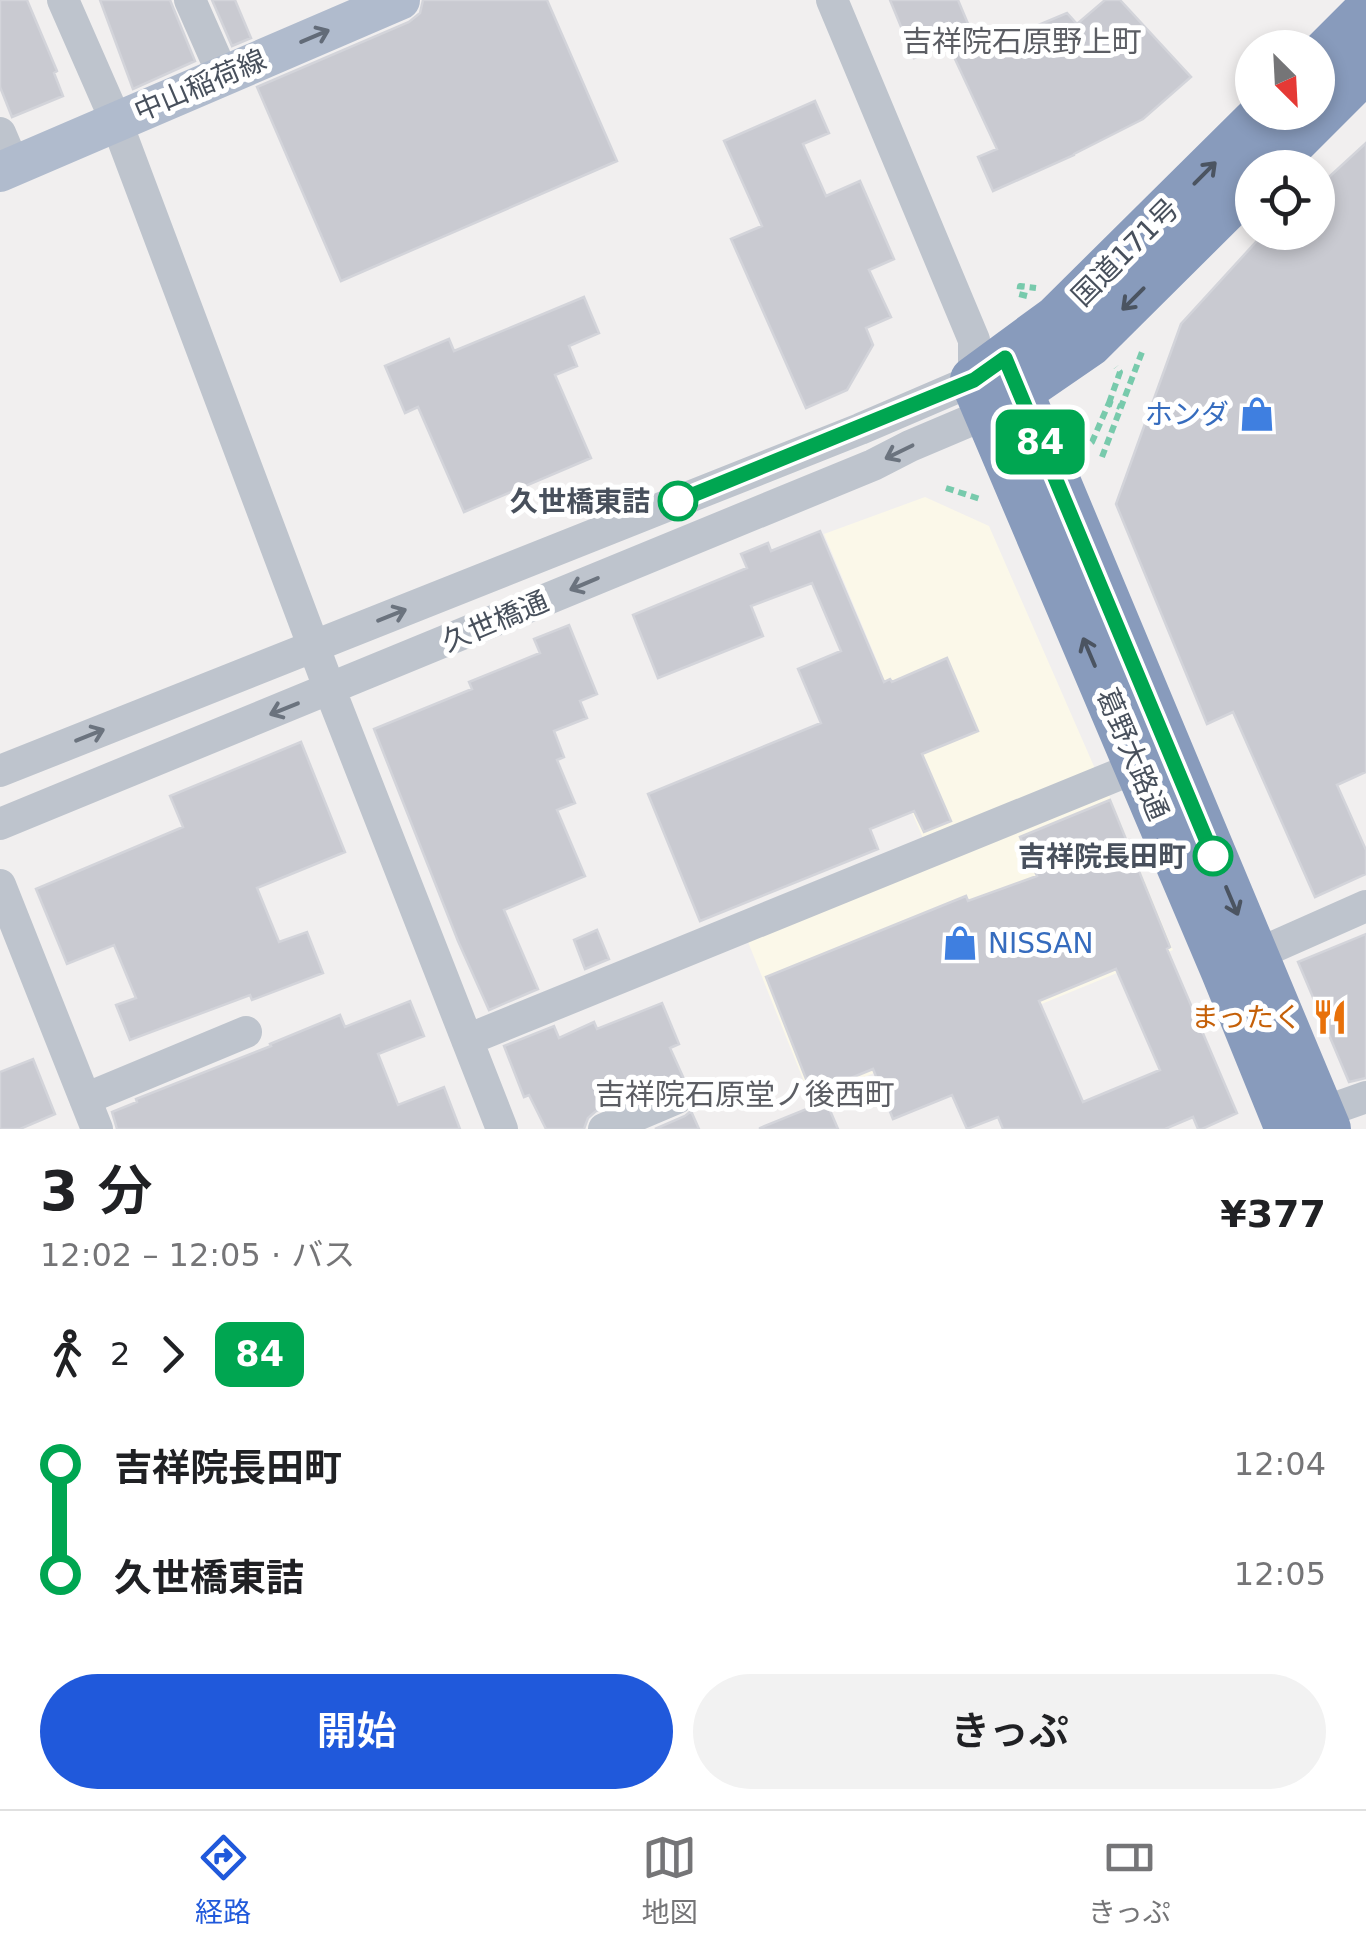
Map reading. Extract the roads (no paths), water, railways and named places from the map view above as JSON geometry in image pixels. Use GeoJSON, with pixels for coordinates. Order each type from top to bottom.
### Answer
{"type":"FeatureCollection","features":[{"type":"Feature","properties":{"kind":"highway"},"geometry":{"type":"LineString","coordinates":[[1335,45],[1366,14]]}},
{"type":"Feature","properties":{"kind":"highway"},"geometry":{"type":"LineString","coordinates":[[1284,150],[1366,68]]}},
{"type":"Feature","properties":{"kind":"highway","name":"国道171号"},"geometry":{"type":"LineString","coordinates":[[992,377],[1057,320],[1248,130]]}},
{"type":"Feature","properties":{"kind":"highway","name":"国道171号"},"geometry":{"type":"LineString","coordinates":[[992,377],[1089,343],[1235,198]]}},
{"type":"Feature","properties":{"kind":"highway","name":"葛野大路通"},"geometry":{"type":"LineString","coordinates":[[992,377],[1239,962],[1299,1125]]}},
{"type":"Feature","properties":{"kind":"main road","name":"中山稲荷線"},"geometry":{"type":"LineString","coordinates":[[5,157],[116,121],[400,0]]}},
{"type":"Feature","properties":{"kind":"street"},"geometry":{"type":"LineString","coordinates":[[63,0],[116,121],[330,690],[502,1129]]}},
{"type":"Feature","properties":{"kind":"street"},"geometry":{"type":"LineString","coordinates":[[190,0],[222,75]]}},
{"type":"Feature","properties":{"kind":"street"},"geometry":{"type":"LineString","coordinates":[[832,0],[992,377]]}},
{"type":"Feature","properties":{"kind":"street","name":"久世橋通"},"geometry":{"type":"LineString","coordinates":[[0,772],[992,377]]}},
{"type":"Feature","properties":{"kind":"street","name":"久世橋通"},"geometry":{"type":"LineString","coordinates":[[0,824],[874,465],[910,446],[992,377]]}},
{"type":"Feature","properties":{"kind":"street"},"geometry":{"type":"LineString","coordinates":[[467,1040],[1154,760]]}},
{"type":"Feature","properties":{"kind":"street"},"geometry":{"type":"LineString","coordinates":[[0,886],[91,1114],[246,1032]]}},
{"type":"Feature","properties":{"kind":"street"},"geometry":{"type":"LineString","coordinates":[[1239,962],[1366,906]]}},
{"type":"Feature","properties":{"kind":"street"},"geometry":{"type":"LineString","coordinates":[[1299,1125],[1366,1097]]}},
{"type":"Feature","properties":{"kind":"street"},"geometry":{"type":"LineString","coordinates":[[604,1129],[678,1098]]}},
{"type":"Feature","properties":{"kind":"place","name":"ホンダ"},"geometry":{"type":"Point","coordinates":[1257,414]}},
{"type":"Feature","properties":{"kind":"place","name":"久世橋東詰"},"geometry":{"type":"Point","coordinates":[678,501]}},
{"type":"Feature","properties":{"kind":"place","name":"吉祥院長田町"},"geometry":{"type":"Point","coordinates":[1213,856]}},
{"type":"Feature","properties":{"kind":"place","name":"NISSAN"},"geometry":{"type":"Point","coordinates":[960,943]}},
{"type":"Feature","properties":{"kind":"place","name":"まったく"},"geometry":{"type":"Point","coordinates":[1330,1017]}},
{"type":"Feature","properties":{"kind":"district","name":"吉祥院石原野上町"},"geometry":{"type":"Point","coordinates":[1022,42]}},
{"type":"Feature","properties":{"kind":"district","name":"吉祥院石原堂ノ後西町"},"geometry":{"type":"Point","coordinates":[745,1095]}}]}
